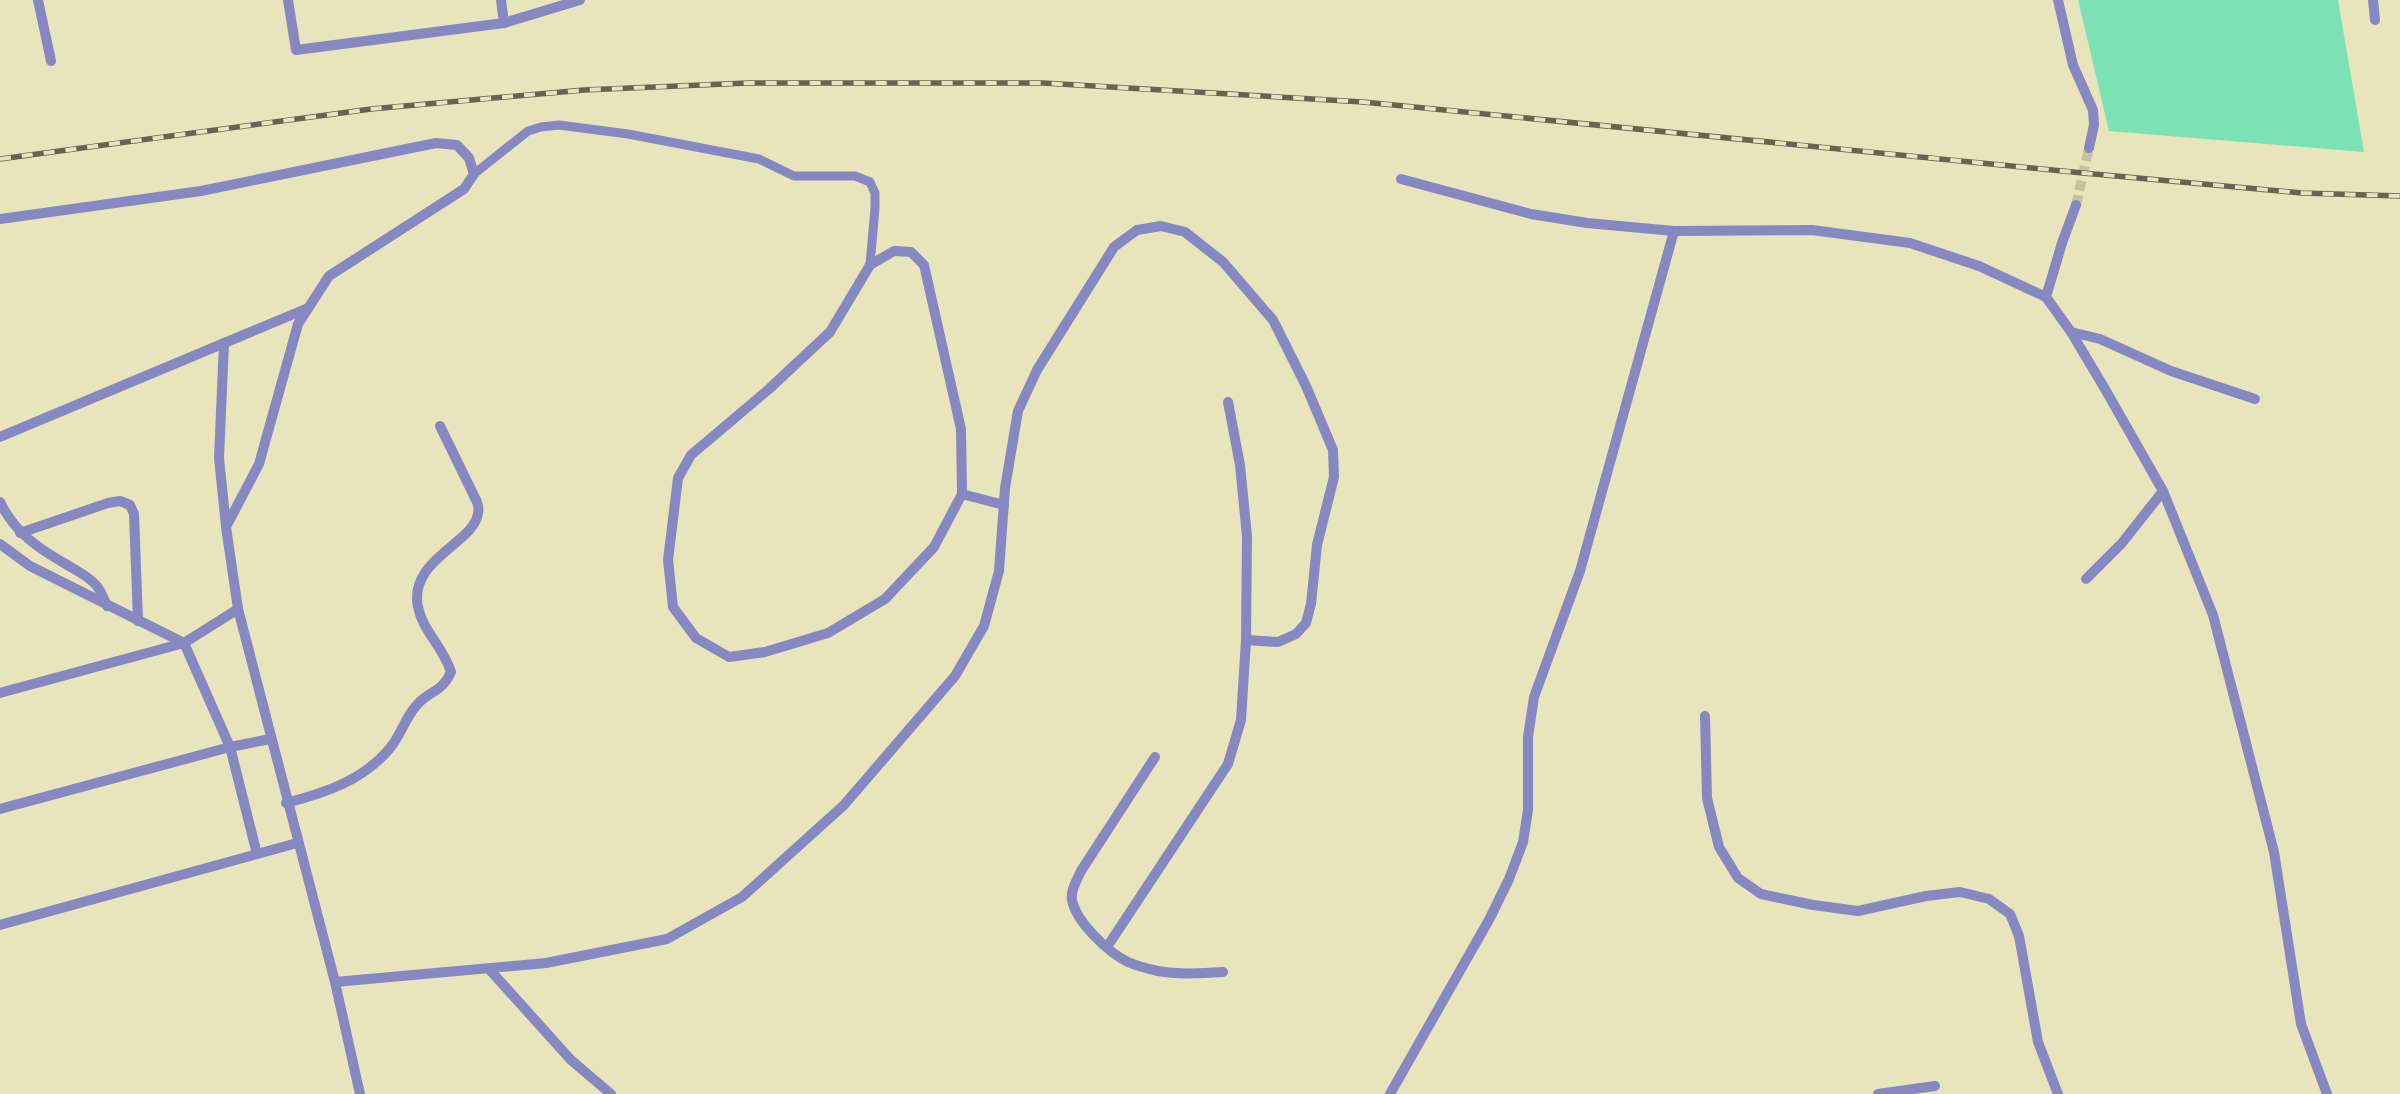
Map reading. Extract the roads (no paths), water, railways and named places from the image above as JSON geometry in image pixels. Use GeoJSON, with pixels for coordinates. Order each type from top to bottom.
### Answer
{"type":"FeatureCollection","features":[{"type":"Feature","properties":{"kind":"street"},"geometry":{"type":"LineString","coordinates":[[38,0],[51,61]]}},
{"type":"Feature","properties":{"kind":"street"},"geometry":{"type":"LineString","coordinates":[[288,0],[296,50],[504,23],[580,0]]}},
{"type":"Feature","properties":{"kind":"street"},"geometry":{"type":"LineString","coordinates":[[501,0],[504,23]]}},
{"type":"Feature","properties":{"kind":"street"},"geometry":{"type":"LineString","coordinates":[[2058,0],[2073,65],[2093,110],[2094,125],[2089,148]]}},
{"type":"Feature","properties":{"kind":"street"},"geometry":{"type":"LineString","coordinates":[[2373,0],[2376,20]]}},
{"type":"Feature","properties":{"kind":"street"},"geometry":{"type":"LineString","coordinates":[[0,219],[201,191],[436,143],[457,145],[469,158],[474,174],[464,189],[329,276],[298,324],[258,464],[226,527]]}},
{"type":"Feature","properties":{"kind":"street"},"geometry":{"type":"LineString","coordinates":[[1401,179],[1531,214],[1587,223],[1674,231],[1812,230],[1910,243],[1979,266],[2046,297],[2071,332],[2163,491],[2213,615],[2274,852],[2301,1024],[2327,1094]]}},
{"type":"Feature","properties":{"kind":"street"},"geometry":{"type":"LineString","coordinates":[[2046,297],[2062,243],[2076,205]]}},
{"type":"Feature","properties":{"kind":"street"},"geometry":{"type":"LineString","coordinates":[[335,982],[546,963],[667,939],[742,896],[837,811],[955,676],[984,626],[999,571],[1004,505],[1018,411],[1026,390],[1114,247],[1137,230],[1161,226],[1185,232],[1223,262],[1273,320],[1306,386],[1333,450],[1334,477],[1317,546],[1311,604],[1306,623],[1296,634],[1278,642],[1246,640]]}},
{"type":"Feature","properties":{"kind":"street"},"geometry":{"type":"LineString","coordinates":[[1390,1094],[1490,918],[1509,879],[1523,842],[1528,810],[1528,737],[1534,697],[1580,571],[1674,231]]}},
{"type":"Feature","properties":{"kind":"street"},"geometry":{"type":"LineString","coordinates":[[894,251],[911,252],[924,265],[961,429],[962,494],[934,547],[885,599],[828,633],[765,652],[730,657],[696,638],[673,607],[668,560],[678,478],[691,454],[769,389],[830,332],[870,265],[894,251]]}},
{"type":"Feature","properties":{"kind":"street"},"geometry":{"type":"LineString","coordinates":[[0,437],[308,308]]}},
{"type":"Feature","properties":{"kind":"street"},"geometry":{"type":"LineString","coordinates":[[2071,332],[2100,339],[2171,371],[2255,399]]}},
{"type":"Feature","properties":{"kind":"street"},"geometry":{"type":"LineString","coordinates":[[224,343],[219,458],[226,527],[238,609],[286,803],[335,982],[360,1094]]}},
{"type":"Feature","properties":{"kind":"street"},"geometry":{"type":"LineString","coordinates":[[1107,947],[1228,764],[1240,720],[1246,640],[1247,536],[1240,465],[1228,402]]}},
{"type":"Feature","properties":{"kind":"street"},"geometry":{"type":"LineString","coordinates":[[286,803],[321,794],[347,783],[379,760],[391,747],[410,712],[421,700],[446,684],[451,672],[446,656],[422,621],[417,605],[418,590],[422,575],[473,526],[478,514],[477,502],[440,426]]}},
{"type":"Feature","properties":{"kind":"street"},"geometry":{"type":"LineString","coordinates":[[2086,579],[2122,543],[2163,491]]}},
{"type":"Feature","properties":{"kind":"street"},"geometry":{"type":"LineString","coordinates":[[962,494],[1004,505]]}},
{"type":"Feature","properties":{"kind":"street"},"geometry":{"type":"LineString","coordinates":[[20,533],[108,503],[120,501],[130,505],[134,514],[138,621]]}},
{"type":"Feature","properties":{"kind":"street"},"geometry":{"type":"LineString","coordinates":[[0,502],[4,520],[44,552],[82,572],[96,586],[107,606]]}},
{"type":"Feature","properties":{"kind":"street"},"geometry":{"type":"LineString","coordinates":[[0,544],[30,566],[184,643],[230,747],[257,854]]}},
{"type":"Feature","properties":{"kind":"street"},"geometry":{"type":"LineString","coordinates":[[60,581],[69,566]]}},
{"type":"Feature","properties":{"kind":"street"},"geometry":{"type":"LineString","coordinates":[[0,692],[184,643],[238,609]]}},
{"type":"Feature","properties":{"kind":"street"},"geometry":{"type":"LineString","coordinates":[[1705,716],[1707,798],[1719,847],[1738,878],[1761,894],[1813,905],[1858,911],[1926,896],[1960,892],[1989,899],[2010,914],[2019,936],[2038,1042],[2058,1094]]}},
{"type":"Feature","properties":{"kind":"street"},"geometry":{"type":"LineString","coordinates":[[0,809],[230,747],[270,739]]}},
{"type":"Feature","properties":{"kind":"street"},"geometry":{"type":"LineString","coordinates":[[1155,757],[1081,871],[1073,888],[1072,900],[1086,927],[1107,947],[1128,962],[1157,971],[1187,974],[1223,972]]}},
{"type":"Feature","properties":{"kind":"street"},"geometry":{"type":"LineString","coordinates":[[0,925],[297,843]]}},
{"type":"Feature","properties":{"kind":"street"},"geometry":{"type":"LineString","coordinates":[[489,969],[571,1060],[611,1094]]}},
{"type":"Feature","properties":{"kind":"street"},"geometry":{"type":"LineString","coordinates":[[1878,1094],[1935,1086]]}},
{"type":"Feature","properties":{"kind":"lane"},"geometry":{"type":"LineString","coordinates":[[474,174],[528,131],[559,125],[628,134],[759,159],[794,176],[855,176],[870,182],[875,193],[870,265]]}},
{"type":"Feature","properties":{"kind":"tunnel"},"geometry":{"type":"LineString","coordinates":[[2076,205],[2089,148]]}},
{"type":"Feature","properties":{"kind":"railway"},"geometry":{"type":"LineString","coordinates":[[0,159],[371,109],[584,90],[748,83],[1043,83],[1363,102],[2302,193],[2400,196]]}}]}
